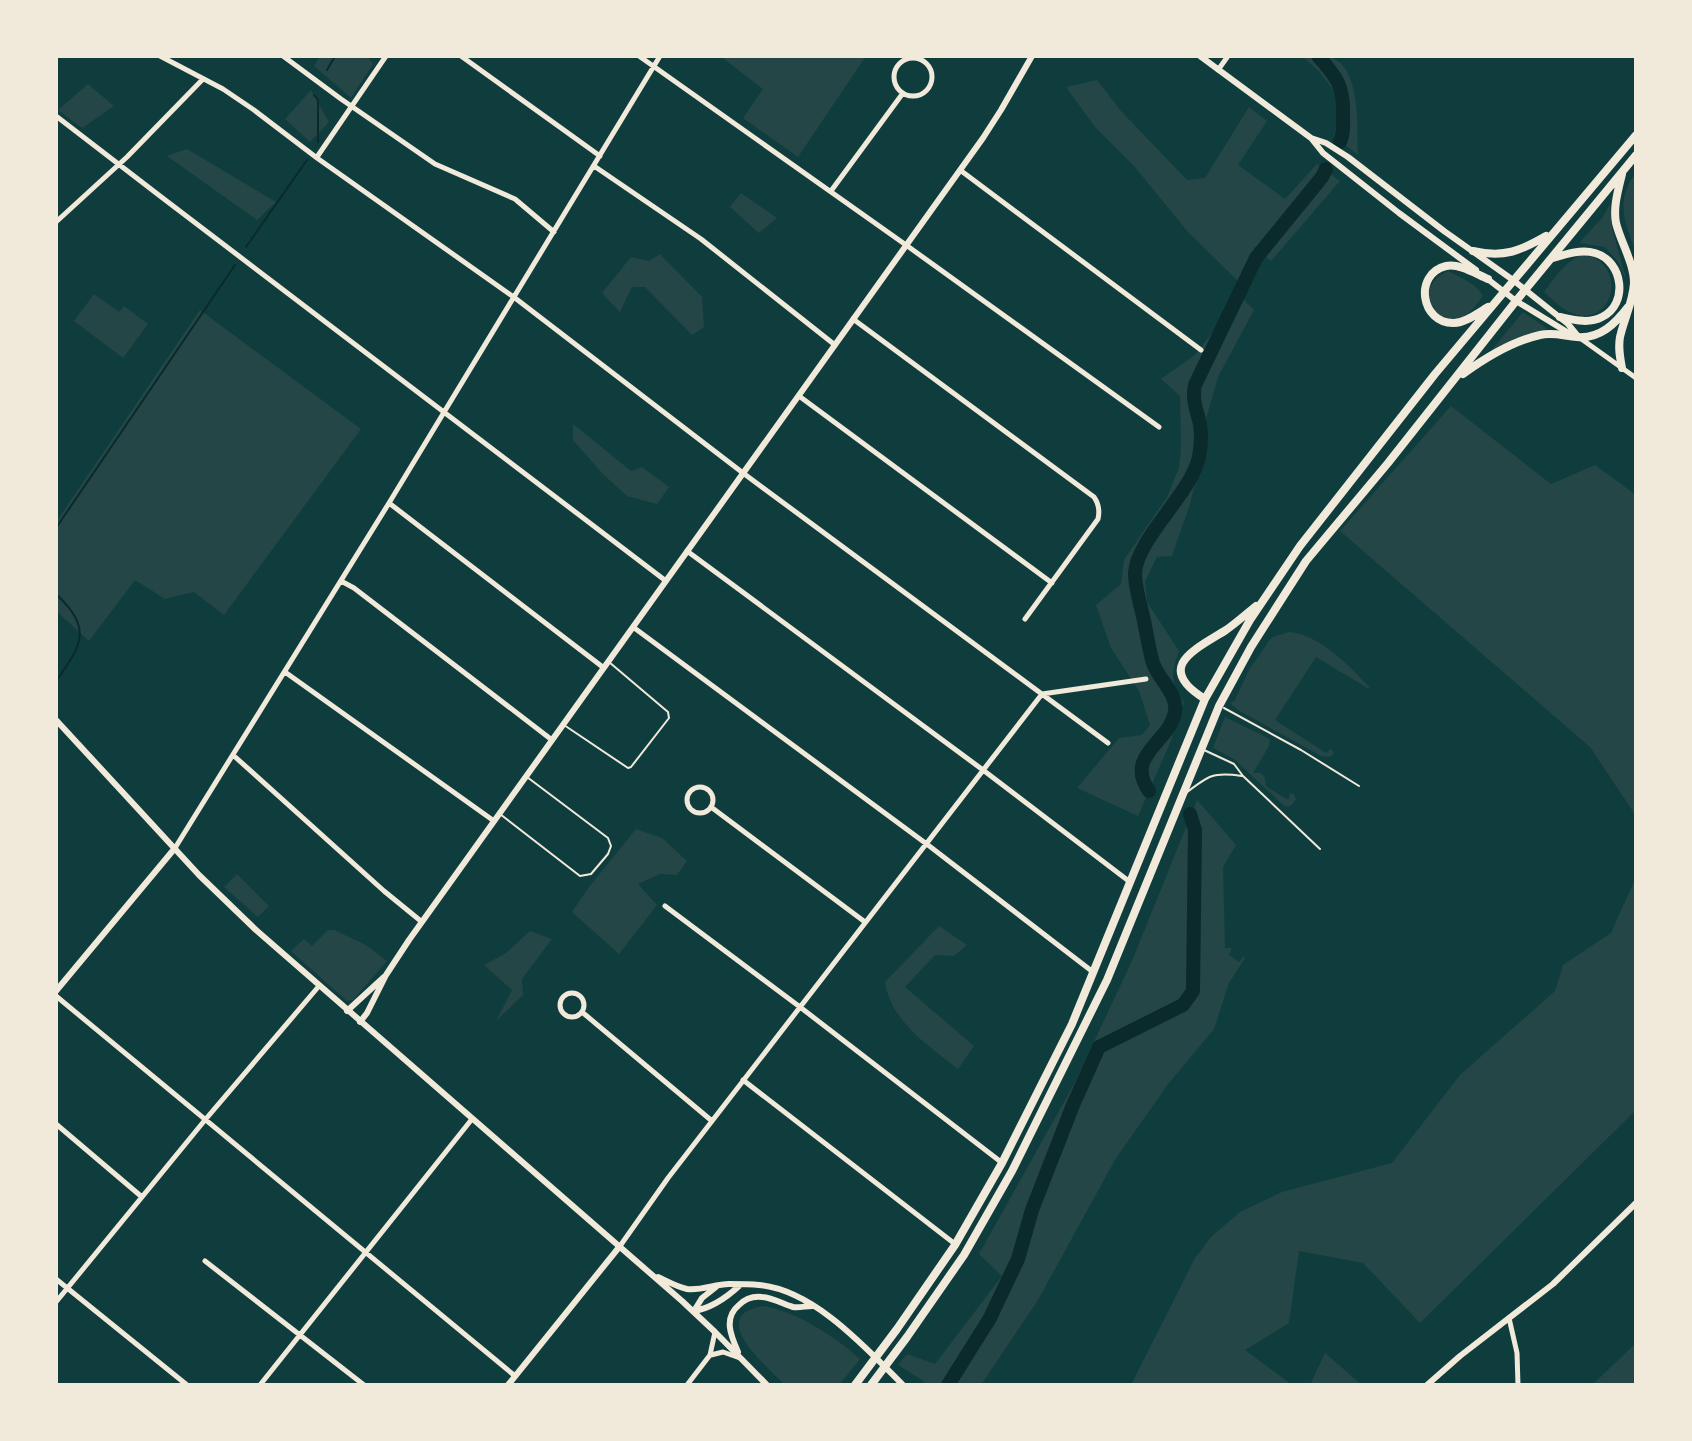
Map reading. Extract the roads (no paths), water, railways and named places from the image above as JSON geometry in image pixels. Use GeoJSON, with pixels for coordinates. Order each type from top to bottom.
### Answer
{"type":"FeatureCollection","features":[{"type":"Feature","properties":{"kind":"highway"},"geometry":{"type":"LineString","coordinates":[[855,1385],[955,1245],[1002,1163],[1072,1024],[1205,699],[1250,620],[1322,516],[1435,374],[1636,135]]}},
{"type":"Feature","properties":{"kind":"highway"},"geometry":{"type":"LineString","coordinates":[[871,1385],[964,1255],[1012,1171],[1107,980],[1219,706],[1251,647],[1306,561],[1636,155]]}},
{"type":"Feature","properties":{"kind":"highway"},"geometry":{"type":"LineString","coordinates":[[1622,171],[1615,209],[1616,221],[1634,283],[1620,337],[1622,368]]}},
{"type":"Feature","properties":{"kind":"highway"},"geometry":{"type":"LineString","coordinates":[[1473,251],[1489,255],[1514,252],[1554,231]]}},
{"type":"Feature","properties":{"kind":"highway"},"geometry":{"type":"LineString","coordinates":[[1552,258],[1581,252],[1599,254],[1612,264],[1619,280],[1616,304],[1606,315],[1587,321],[1560,317]]}},
{"type":"Feature","properties":{"kind":"highway"},"geometry":{"type":"LineString","coordinates":[[1488,279],[1459,267],[1446,266],[1436,271],[1428,281],[1424,298],[1434,315],[1452,323],[1493,304]]}},
{"type":"Feature","properties":{"kind":"highway"},"geometry":{"type":"LineString","coordinates":[[1454,380],[1489,357],[1537,336],[1556,334],[1579,338],[1596,334],[1616,322],[1631,304]]}},
{"type":"Feature","properties":{"kind":"highway"},"geometry":{"type":"LineString","coordinates":[[1205,699],[1182,679],[1184,662],[1194,648],[1226,630],[1263,601]]}},
{"type":"Feature","properties":{"kind":"street"},"geometry":{"type":"LineString","coordinates":[[160,56],[254,110],[515,298],[743,473],[1108,743]]}},
{"type":"Feature","properties":{"kind":"street"},"geometry":{"type":"LineString","coordinates":[[283,56],[435,164],[515,199],[554,232]]}},
{"type":"Feature","properties":{"kind":"street"},"geometry":{"type":"LineString","coordinates":[[317,158],[386,56]]}},
{"type":"Feature","properties":{"kind":"street"},"geometry":{"type":"LineString","coordinates":[[461,56],[600,156]]}},
{"type":"Feature","properties":{"kind":"street"},"geometry":{"type":"LineString","coordinates":[[639,56],[1159,427]]}},
{"type":"Feature","properties":{"kind":"street"},"geometry":{"type":"LineString","coordinates":[[515,1376],[56,994],[175,848],[515,298],[660,56]]}},
{"type":"Feature","properties":{"kind":"street"},"geometry":{"type":"LineString","coordinates":[[360,1022],[386,975],[422,922],[960,170],[1001,110],[1032,56]]}},
{"type":"Feature","properties":{"kind":"street"},"geometry":{"type":"LineString","coordinates":[[1200,56],[1311,138],[1323,153],[1516,301],[1579,338],[1636,378]]}},
{"type":"Feature","properties":{"kind":"street"},"geometry":{"type":"LineString","coordinates":[[1218,70],[1228,56]]}},
{"type":"Feature","properties":{"kind":"street"},"geometry":{"type":"LineString","coordinates":[[909,59],[920,60],[931,73],[930,85],[919,95],[903,93],[895,84],[896,70],[909,59]]}},
{"type":"Feature","properties":{"kind":"street"},"geometry":{"type":"LineString","coordinates":[[56,222],[203,79]]}},
{"type":"Feature","properties":{"kind":"street"},"geometry":{"type":"LineString","coordinates":[[831,191],[903,93]]}},
{"type":"Feature","properties":{"kind":"street"},"geometry":{"type":"LineString","coordinates":[[56,116],[666,581]]}},
{"type":"Feature","properties":{"kind":"street"},"geometry":{"type":"LineString","coordinates":[[1311,138],[1326,143],[1348,157],[1513,280],[1560,317],[1579,338]]}},
{"type":"Feature","properties":{"kind":"street"},"geometry":{"type":"LineString","coordinates":[[594,166],[701,239],[835,345]]}},
{"type":"Feature","properties":{"kind":"street"},"geometry":{"type":"LineString","coordinates":[[960,170],[1201,350]]}},
{"type":"Feature","properties":{"kind":"street"},"geometry":{"type":"LineString","coordinates":[[853,319],[1094,497],[1099,507],[1094,524],[1025,619]]}},
{"type":"Feature","properties":{"kind":"street"},"geometry":{"type":"LineString","coordinates":[[799,396],[1052,583]]}},
{"type":"Feature","properties":{"kind":"street"},"geometry":{"type":"LineString","coordinates":[[389,503],[606,664]]}},
{"type":"Feature","properties":{"kind":"street"},"geometry":{"type":"LineString","coordinates":[[687,551],[1130,883]]}},
{"type":"Feature","properties":{"kind":"street"},"geometry":{"type":"LineString","coordinates":[[341,581],[552,740]]}},
{"type":"Feature","properties":{"kind":"street"},"geometry":{"type":"LineString","coordinates":[[633,627],[926,844],[1093,973]]}},
{"type":"Feature","properties":{"kind":"street"},"geometry":{"type":"LineString","coordinates":[[285,672],[494,821]]}},
{"type":"Feature","properties":{"kind":"street"},"geometry":{"type":"LineString","coordinates":[[508,1385],[620,1246],[743,1080],[1042,694],[1146,679]]}},
{"type":"Feature","properties":{"kind":"street"},"geometry":{"type":"LineString","coordinates":[[56,720],[219,895],[347,1011],[694,1311],[767,1385]]}},
{"type":"Feature","properties":{"kind":"street"},"geometry":{"type":"LineString","coordinates":[[233,755],[422,922]]}},
{"type":"Feature","properties":{"kind":"street"},"geometry":{"type":"LineString","coordinates":[[698,787],[707,789],[712,795],[711,807],[705,813],[693,811],[687,804],[688,795],[698,787]]}},
{"type":"Feature","properties":{"kind":"street"},"geometry":{"type":"LineString","coordinates":[[711,807],[865,922]]}},
{"type":"Feature","properties":{"kind":"street"},"geometry":{"type":"LineString","coordinates":[[665,906],[1002,1163]]}},
{"type":"Feature","properties":{"kind":"street"},"geometry":{"type":"LineString","coordinates":[[347,1011],[386,975]]}},
{"type":"Feature","properties":{"kind":"street"},"geometry":{"type":"LineString","coordinates":[[56,1302],[319,986]]}},
{"type":"Feature","properties":{"kind":"street"},"geometry":{"type":"LineString","coordinates":[[566,994],[578,994],[583,1000],[582,1012],[575,1017],[567,1016],[560,1007],[561,999],[566,994]]}},
{"type":"Feature","properties":{"kind":"street"},"geometry":{"type":"LineString","coordinates":[[582,1012],[712,1121]]}},
{"type":"Feature","properties":{"kind":"street"},"geometry":{"type":"LineString","coordinates":[[743,1080],[955,1245]]}},
{"type":"Feature","properties":{"kind":"street"},"geometry":{"type":"LineString","coordinates":[[260,1385],[472,1119]]}},
{"type":"Feature","properties":{"kind":"street"},"geometry":{"type":"LineString","coordinates":[[56,1124],[142,1197]]}},
{"type":"Feature","properties":{"kind":"street"},"geometry":{"type":"LineString","coordinates":[[1427,1385],[1553,1284],[1636,1203]]}},
{"type":"Feature","properties":{"kind":"street"},"geometry":{"type":"LineString","coordinates":[[205,1261],[364,1385]]}},
{"type":"Feature","properties":{"kind":"street"},"geometry":{"type":"LineString","coordinates":[[651,1274],[688,1289],[728,1284],[755,1285],[794,1295],[835,1321],[903,1385]]}},
{"type":"Feature","properties":{"kind":"street"},"geometry":{"type":"LineString","coordinates":[[56,1279],[187,1385]]}},
{"type":"Feature","properties":{"kind":"street"},"geometry":{"type":"LineString","coordinates":[[694,1311],[712,1306],[739,1286]]}},
{"type":"Feature","properties":{"kind":"street"},"geometry":{"type":"LineString","coordinates":[[694,1311],[700,1300],[716,1287]]}},
{"type":"Feature","properties":{"kind":"street"},"geometry":{"type":"LineString","coordinates":[[741,1358],[731,1338],[729,1324],[732,1314],[742,1302],[762,1297],[794,1307],[815,1306]]}},
{"type":"Feature","properties":{"kind":"street"},"geometry":{"type":"LineString","coordinates":[[1509,1318],[1517,1353],[1518,1385]]}},
{"type":"Feature","properties":{"kind":"street"},"geometry":{"type":"LineString","coordinates":[[687,1385],[710,1355],[715,1332]]}},
{"type":"Feature","properties":{"kind":"street"},"geometry":{"type":"LineString","coordinates":[[710,1355],[723,1352],[741,1358]]}},
{"type":"Feature","properties":{"kind":"lane"},"geometry":{"type":"LineString","coordinates":[[563,724],[628,768],[669,718],[668,712],[606,664]]}},
{"type":"Feature","properties":{"kind":"lane"},"geometry":{"type":"LineString","coordinates":[[1219,706],[1301,750],[1359,786]]}},
{"type":"Feature","properties":{"kind":"lane"},"geometry":{"type":"LineString","coordinates":[[1201,748],[1234,764],[1320,849]]}},
{"type":"Feature","properties":{"kind":"lane"},"geometry":{"type":"LineString","coordinates":[[1183,796],[1212,775],[1243,776]]}},
{"type":"Feature","properties":{"kind":"lane"},"geometry":{"type":"LineString","coordinates":[[500,814],[580,876],[591,874],[608,854],[611,846],[608,838],[526,776]]}},
{"type":"Feature","properties":{"kind":"waterway"},"geometry":{"type":"LineString","coordinates":[[327,70],[335,56]]}},
{"type":"Feature","properties":{"kind":"waterway"},"geometry":{"type":"LineString","coordinates":[[1318,56],[1341,90],[1343,126],[1340,142]]}},
{"type":"Feature","properties":{"kind":"waterway"},"geometry":{"type":"LineString","coordinates":[[314,95],[318,100],[318,142]]}},
{"type":"Feature","properties":{"kind":"waterway"},"geometry":{"type":"LineString","coordinates":[[246,247],[307,160]]}},
{"type":"Feature","properties":{"kind":"waterway"},"geometry":{"type":"LineString","coordinates":[[1149,791],[1143,778],[1145,758],[1171,723],[1175,705],[1152,658],[1136,585],[1138,559],[1194,471],[1201,438],[1194,399],[1195,385],[1256,258],[1326,169]]}},
{"type":"Feature","properties":{"kind":"waterway"},"geometry":{"type":"LineString","coordinates":[[56,528],[235,265]]}},
{"type":"Feature","properties":{"kind":"waterway"},"geometry":{"type":"LineString","coordinates":[[56,594],[75,617],[80,636],[72,657],[56,681]]}},
{"type":"Feature","properties":{"kind":"waterway"},"geometry":{"type":"LineString","coordinates":[[948,1385],[990,1318],[1018,1259],[1032,1210],[1099,1047],[1183,1005],[1193,991],[1195,830],[1190,814]]}}]}
